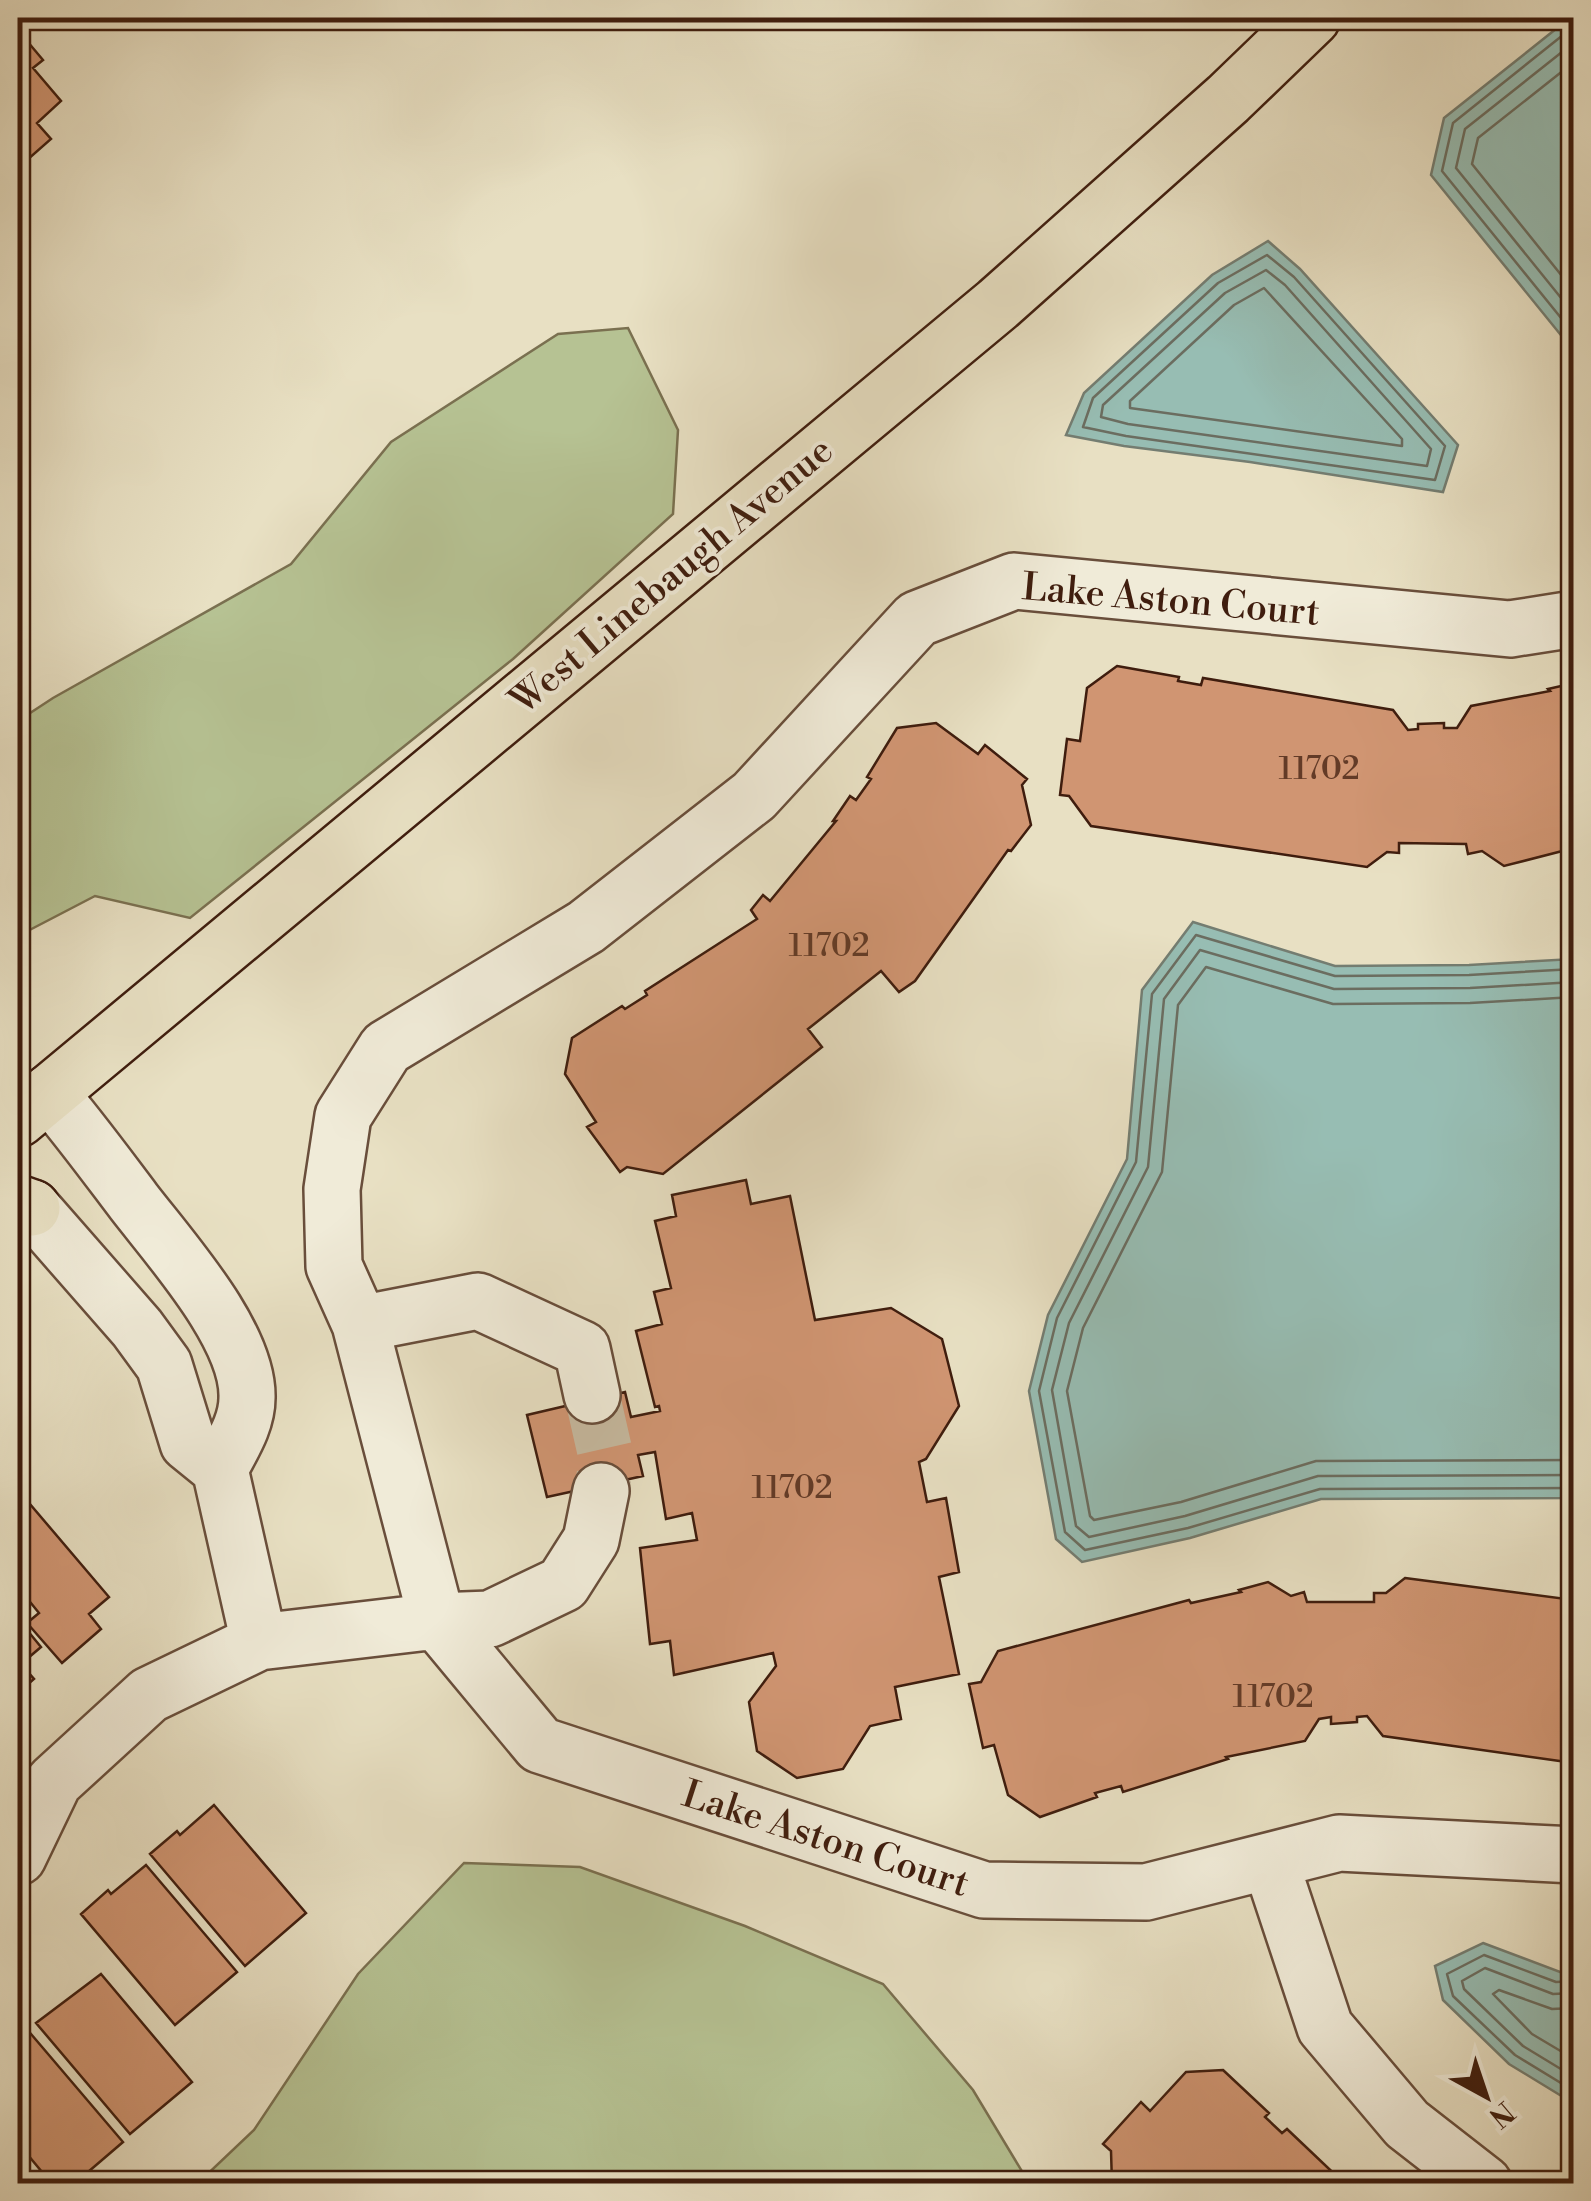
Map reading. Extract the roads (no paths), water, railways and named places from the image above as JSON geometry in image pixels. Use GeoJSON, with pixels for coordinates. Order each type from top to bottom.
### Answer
{"type":"FeatureCollection","features":[{"type":"Feature","properties":{"kind":"main road","name":"West Linebaugh Avenue"},"geometry":{"type":"LineString","coordinates":[[34,1106],[998,304],[1228,99],[1312,18]]}},
{"type":"Feature","properties":{"kind":"street","name":"Lake Aston Court"},"geometry":{"type":"LineString","coordinates":[[1574,620],[1510,629],[1014,581],[917,618],[754,796],[586,927],[386,1048],[343,1116],[332,1188],[334,1266],[360,1324],[437,1622],[540,1745],[984,1890],[1146,1892],[1339,1843],[1574,1856]]}},
{"type":"Feature","properties":{"kind":"street"},"geometry":{"type":"LineString","coordinates":[[34,1106],[97,1150],[204,1293],[238,1355],[248,1397],[242,1426],[220,1469]]}},
{"type":"Feature","properties":{"kind":"street"},"geometry":{"type":"LineString","coordinates":[[25,1205],[137,1328],[164,1365],[188,1442],[220,1469],[259,1642]]}},
{"type":"Feature","properties":{"kind":"street"},"geometry":{"type":"LineString","coordinates":[[360,1324],[478,1301],[582,1349],[592,1395]]}},
{"type":"Feature","properties":{"kind":"street"},"geometry":{"type":"LineString","coordinates":[[18,1857],[54,1782],[149,1695],[259,1642],[490,1619],[563,1584],[591,1540],[601,1491]]}},
{"type":"Feature","properties":{"kind":"street"},"geometry":{"type":"LineString","coordinates":[[1270,1861],[1325,2026],[1407,2124],[1484,2184]]}},
{"type":"Feature","properties":{"kind":"water"},"geometry":{"type":"Polygon","coordinates":[[[1566,21],[1574,28],[1573,350],[1431,175],[1444,118],[1566,21]]]}},
{"type":"Feature","properties":{"kind":"water"},"geometry":{"type":"Polygon","coordinates":[[[1268,241],[1300,269],[1458,445],[1443,492],[1066,435],[1084,393],[1212,275],[1268,241]]]}},
{"type":"Feature","properties":{"kind":"water"},"geometry":{"type":"Polygon","coordinates":[[[1193,922],[1335,966],[1573,959],[1571,1498],[1321,1499],[1190,1538],[1082,1562],[1056,1539],[1029,1391],[1048,1315],[1127,1159],[1142,990],[1193,922]]]}},
{"type":"Feature","properties":{"kind":"water"},"geometry":{"type":"Polygon","coordinates":[[[1483,1943],[1560,1972],[1573,1971],[1573,2103],[1509,2064],[1443,2000],[1435,1966],[1483,1943]]]}},
{"type":"Feature","properties":{"kind":"tunnel"},"geometry":{"type":"LineString","coordinates":[[592,1395],[607,1461],[601,1491]]}}]}
